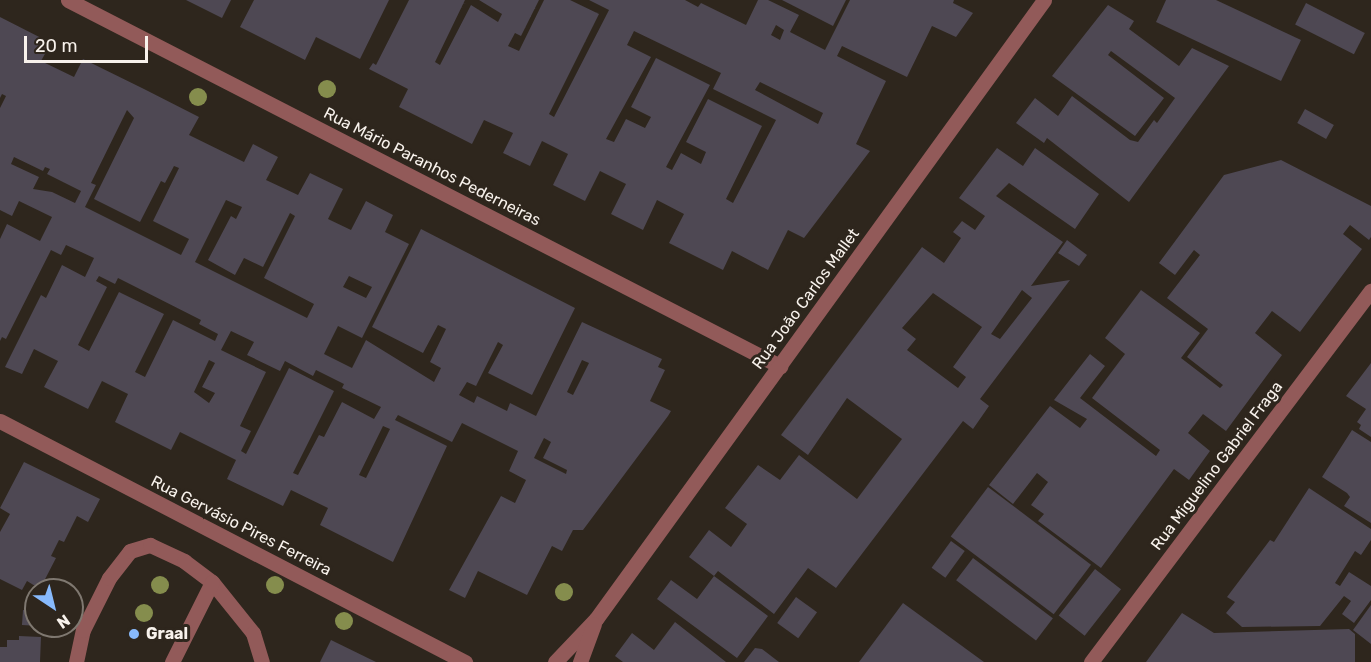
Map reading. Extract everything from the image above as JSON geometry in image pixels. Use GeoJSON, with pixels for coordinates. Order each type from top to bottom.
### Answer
{"type":"FeatureCollection","features":[{"type":"Feature","properties":{"kind":"street","name":"Rua Mário Paranhos Pederneiras"},"geometry":{"type":"LineString","coordinates":[[68,0],[780,366]]}},
{"type":"Feature","properties":{"kind":"street","name":"Rua João Carlos Mallet"},"geometry":{"type":"LineString","coordinates":[[555,662],[596,618],[1044,0]]}},
{"type":"Feature","properties":{"kind":"street","name":"Rua Miguelino Gabriel Fraga"},"geometry":{"type":"LineString","coordinates":[[1090,662],[1371,291]]}},
{"type":"Feature","properties":{"kind":"street","name":"Rua Gervásio Pires Ferreira"},"geometry":{"type":"LineString","coordinates":[[0,421],[465,662]]}},
{"type":"Feature","properties":{"kind":"street"},"geometry":{"type":"LineString","coordinates":[[76,662],[77,647],[93,608],[130,551],[150,545],[184,561],[212,582],[253,633],[262,662]]}},
{"type":"Feature","properties":{"kind":"street"},"geometry":{"type":"LineString","coordinates":[[172,662],[212,582]]}},
{"type":"Feature","properties":{"kind":"street","name":"Rua João Carlos Mallet"},"geometry":{"type":"LineString","coordinates":[[580,662],[596,618]]}},
{"type":"Feature","properties":{"kind":"building"},"geometry":{"type":"Polygon","coordinates":[[[186,0],[231,0],[222,18],[186,0]]]}},
{"type":"Feature","properties":{"kind":"building"},"geometry":{"type":"Polygon","coordinates":[[[254,0],[389,0],[360,59],[316,37],[305,60],[240,27],[254,0]]]}},
{"type":"Feature","properties":{"kind":"building"},"geometry":{"type":"Polygon","coordinates":[[[409,0],[465,0],[435,62],[440,65],[471,5],[498,22],[502,14],[479,0],[539,0],[521,36],[515,33],[508,46],[519,51],[544,0],[570,0],[599,14],[549,114],[554,117],[609,10],[589,0],[685,0],[698,7],[701,3],[746,25],[758,0],[768,0],[799,15],[790,32],[825,50],[850,0],[954,0],[953,3],[973,13],[956,37],[932,26],[907,77],[842,46],[837,56],[886,81],[856,144],[870,151],[804,238],[788,230],[768,270],[732,251],[723,270],[669,243],[684,214],[657,200],[643,230],[611,214],[626,184],[600,171],[585,201],[553,185],[568,154],[542,141],[530,166],[503,153],[513,133],[484,120],[472,144],[399,107],[408,89],[369,69],[373,63],[376,65],[409,0]],[[776,25],[771,35],[780,40],[784,30],[776,25]],[[634,31],[627,45],[651,57],[606,139],[614,142],[626,119],[645,128],[651,117],[631,107],[656,58],[710,85],[666,167],[672,170],[681,153],[701,164],[706,152],[686,142],[708,99],[762,126],[726,199],[733,203],[776,120],[713,89],[721,73],[634,31]],[[760,82],[755,90],[818,124],[823,113],[760,82]]]}},
{"type":"Feature","properties":{"kind":"building"},"geometry":{"type":"Polygon","coordinates":[[[782,0],[846,0],[833,26],[782,0]]]}},
{"type":"Feature","properties":{"kind":"building"},"geometry":{"type":"Polygon","coordinates":[[[1166,0],[1216,0],[1301,40],[1281,81],[1156,22],[1166,0]]]}},
{"type":"Feature","properties":{"kind":"building"},"geometry":{"type":"Polygon","coordinates":[[[1306,3],[1365,33],[1354,54],[1295,24],[1306,3]]]}},
{"type":"Feature","properties":{"kind":"building"},"geometry":{"type":"Polygon","coordinates":[[[1108,5],[1134,21],[1129,29],[1179,66],[1192,48],[1229,66],[1129,202],[1047,138],[1044,143],[1016,123],[1035,98],[1058,116],[1072,96],[1130,140],[1138,142],[1154,120],[1157,123],[1175,98],[1111,51],[1108,55],[1164,98],[1135,136],[1052,76],[1108,5]]]}},
{"type":"Feature","properties":{"kind":"building"},"geometry":{"type":"Polygon","coordinates":[[[0,17],[51,43],[41,61],[74,77],[83,59],[199,117],[189,135],[244,162],[253,144],[278,157],[266,180],[298,195],[310,173],[343,189],[328,219],[351,230],[366,201],[393,215],[385,232],[409,244],[362,338],[338,326],[324,354],[352,368],[366,340],[434,382],[441,368],[430,362],[446,329],[438,325],[423,353],[372,327],[421,229],[575,308],[532,395],[488,373],[503,345],[498,342],[476,386],[467,382],[459,395],[474,403],[477,396],[507,411],[510,403],[536,416],[582,322],[662,359],[658,367],[665,370],[650,401],[671,411],[583,530],[573,530],[562,551],[552,546],[527,595],[478,571],[465,598],[449,590],[501,496],[515,503],[526,480],[509,471],[518,451],[462,423],[452,442],[398,415],[395,420],[447,446],[393,562],[320,525],[328,508],[291,490],[283,506],[227,479],[236,460],[180,432],[171,450],[115,422],[128,394],[102,381],[88,409],[44,387],[58,361],[34,349],[22,374],[5,367],[41,295],[46,298],[62,265],[85,277],[94,258],[66,245],[61,255],[51,250],[6,339],[2,337],[0,341],[0,239],[7,224],[40,241],[52,217],[19,201],[12,216],[0,210],[0,108],[6,96],[2,94],[0,98],[0,17]],[[127,110],[91,183],[96,185],[85,207],[181,255],[189,239],[153,221],[179,168],[174,166],[165,183],[161,181],[140,222],[94,199],[134,118],[127,110]],[[14,157],[11,164],[39,177],[33,189],[52,192],[75,203],[81,191],[47,174],[50,169],[45,167],[43,171],[14,157]],[[226,200],[195,262],[307,318],[314,304],[264,278],[295,216],[290,213],[263,267],[244,258],[235,275],[208,260],[231,216],[236,219],[242,207],[226,200]],[[99,276],[96,281],[107,287],[78,345],[89,351],[119,292],[164,314],[135,372],[145,377],[173,320],[215,341],[218,334],[199,324],[201,320],[118,278],[115,284],[99,276]],[[349,276],[343,287],[366,298],[372,287],[349,276]],[[231,331],[221,350],[266,372],[240,426],[251,431],[241,451],[246,454],[289,368],[334,391],[293,473],[298,475],[319,435],[324,437],[342,402],[374,419],[381,407],[342,388],[344,384],[316,370],[313,376],[285,361],[280,371],[247,355],[254,342],[231,331]],[[209,360],[194,392],[209,403],[215,393],[202,387],[215,363],[209,360]],[[582,360],[567,392],[573,395],[589,363],[582,360]],[[383,426],[359,475],[366,478],[390,429],[383,426]],[[544,438],[534,458],[566,474],[567,470],[543,458],[551,442],[544,438]]]}},
{"type":"Feature","properties":{"kind":"building"},"geometry":{"type":"Polygon","coordinates":[[[1305,109],[1334,125],[1326,139],[1297,123],[1305,109]]]}},
{"type":"Feature","properties":{"kind":"building"},"geometry":{"type":"Polygon","coordinates":[[[997,148],[1023,166],[1035,148],[1099,194],[1075,229],[1009,183],[996,196],[1063,242],[1031,286],[1070,280],[980,399],[989,406],[973,429],[963,421],[836,588],[808,568],[774,614],[718,571],[714,576],[689,557],[709,530],[731,547],[747,524],[725,508],[758,465],[780,480],[799,455],[857,499],[902,439],[847,398],[808,455],[781,435],[922,247],[944,263],[961,238],[953,232],[962,221],[975,230],[985,216],[959,198],[997,148]],[[1022,290],[991,334],[1000,339],[1032,298],[1022,290]],[[933,293],[902,328],[916,339],[907,350],[958,388],[966,377],[953,367],[982,327],[933,293]]]}},
{"type":"Feature","properties":{"kind":"building"},"geometry":{"type":"Polygon","coordinates":[[[1281,160],[1371,206],[1371,237],[1369,240],[1350,225],[1343,234],[1362,249],[1300,332],[1272,311],[1255,333],[1282,355],[1226,431],[1203,414],[1188,433],[1210,451],[1189,480],[1174,469],[1101,568],[1038,521],[1044,514],[1031,505],[1048,482],[1037,473],[1013,504],[989,485],[1050,406],[1080,428],[1087,419],[1054,400],[1090,354],[1105,366],[1080,398],[1156,456],[1160,450],[1092,398],[1125,354],[1105,338],[1141,290],[1200,333],[1181,358],[1220,388],[1223,385],[1187,357],[1208,329],[1167,298],[1200,255],[1194,250],[1175,275],[1159,263],[1224,175],[1281,160]]]}},
{"type":"Feature","properties":{"kind":"building"},"geometry":{"type":"Polygon","coordinates":[[[1067,240],[1087,255],[1079,266],[1058,253],[1067,240]]]}},
{"type":"Feature","properties":{"kind":"building"},"geometry":{"type":"Polygon","coordinates":[[[1371,363],[1371,437],[1359,429],[1361,425],[1357,422],[1366,409],[1346,396],[1371,363]]]}},
{"type":"Feature","properties":{"kind":"building"},"geometry":{"type":"Polygon","coordinates":[[[1352,430],[1371,442],[1371,523],[1344,506],[1350,497],[1347,493],[1322,477],[1352,430]]]}},
{"type":"Feature","properties":{"kind":"building"},"geometry":{"type":"Polygon","coordinates":[[[24,462],[100,499],[88,522],[77,516],[64,542],[59,540],[51,556],[56,558],[46,578],[24,578],[22,590],[0,579],[0,532],[10,514],[0,508],[24,462]]]}},
{"type":"Feature","properties":{"kind":"building"},"geometry":{"type":"Polygon","coordinates":[[[988,487],[1091,565],[1054,614],[951,537],[988,487]]]}},
{"type":"Feature","properties":{"kind":"building"},"geometry":{"type":"Polygon","coordinates":[[[1309,488],[1371,529],[1371,540],[1361,555],[1355,551],[1335,583],[1340,586],[1349,572],[1371,586],[1371,600],[1354,623],[1342,614],[1351,601],[1344,596],[1320,626],[1242,627],[1226,613],[1235,602],[1227,597],[1270,540],[1274,542],[1309,488]]]}},
{"type":"Feature","properties":{"kind":"building"},"geometry":{"type":"Polygon","coordinates":[[[951,541],[965,551],[945,578],[932,568],[951,541]]]}},
{"type":"Feature","properties":{"kind":"building"},"geometry":{"type":"Polygon","coordinates":[[[973,558],[1053,618],[1036,641],[956,580],[973,558]]]}},
{"type":"Feature","properties":{"kind":"building"},"geometry":{"type":"Polygon","coordinates":[[[1095,569],[1121,589],[1085,636],[1059,615],[1095,569]]]}},
{"type":"Feature","properties":{"kind":"building"},"geometry":{"type":"Polygon","coordinates":[[[714,576],[768,616],[737,658],[657,599],[671,580],[697,599],[714,576]]]}},
{"type":"Feature","properties":{"kind":"building"},"geometry":{"type":"Polygon","coordinates":[[[796,597],[817,612],[798,638],[777,623],[796,597]]]}},
{"type":"Feature","properties":{"kind":"building"},"geometry":{"type":"Polygon","coordinates":[[[903,603],[984,662],[859,662],[903,603]]]}},
{"type":"Feature","properties":{"kind":"building"},"geometry":{"type":"Polygon","coordinates":[[[1371,605],[1371,644],[1353,630],[1371,605]]]}},
{"type":"Feature","properties":{"kind":"building"},"geometry":{"type":"Polygon","coordinates":[[[23,610],[24,610],[24,625],[22,625],[23,610]]]}},
{"type":"Feature","properties":{"kind":"building"},"geometry":{"type":"Polygon","coordinates":[[[1182,613],[1214,633],[1349,629],[1355,634],[1355,662],[1146,662],[1182,613]]]}},
{"type":"Feature","properties":{"kind":"building"},"geometry":{"type":"Polygon","coordinates":[[[675,622],[726,662],[623,662],[615,656],[632,633],[654,650],[675,622]]]}},
{"type":"Feature","properties":{"kind":"building"},"geometry":{"type":"Polygon","coordinates":[[[19,636],[41,638],[40,662],[0,662],[0,647],[7,647],[7,640],[19,640],[19,636]]]}},
{"type":"Feature","properties":{"kind":"building"},"geometry":{"type":"Polygon","coordinates":[[[331,640],[376,662],[320,662],[331,640]]]}},
{"type":"Feature","properties":{"kind":"building"},"geometry":{"type":"Polygon","coordinates":[[[755,648],[762,649],[779,662],[744,662],[755,648]]]}},
{"type":"Feature","properties":{"kind":"place","name":"Graal"},"geometry":{"type":"Point","coordinates":[134,634]}}]}
